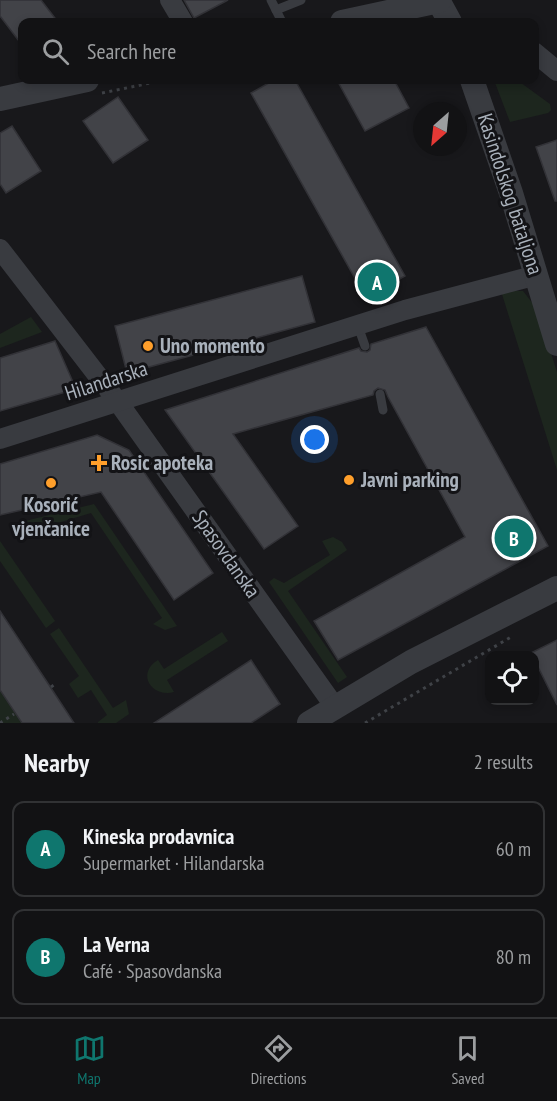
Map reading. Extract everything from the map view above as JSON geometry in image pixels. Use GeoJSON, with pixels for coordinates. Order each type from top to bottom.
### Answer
{"type":"FeatureCollection","features":[{"type":"Feature","properties":{"kind":"street"},"geometry":{"type":"LineString","coordinates":[[170,0],[181,18]]}},
{"type":"Feature","properties":{"kind":"street"},"geometry":{"type":"LineString","coordinates":[[360,18],[439,0],[448,18]]}},
{"type":"Feature","properties":{"kind":"street"},"geometry":{"type":"LineString","coordinates":[[539,56],[557,71]]}},
{"type":"Feature","properties":{"kind":"street"},"geometry":{"type":"LineString","coordinates":[[0,99],[69,84]]}},
{"type":"Feature","properties":{"kind":"street","name":"Kasindolskog bataljona"},"geometry":{"type":"LineString","coordinates":[[473,84],[511,192],[557,344]]}},
{"type":"Feature","properties":{"kind":"street","name":"Spasovdanska"},"geometry":{"type":"LineString","coordinates":[[0,249],[118,402],[335,707]]}},
{"type":"Feature","properties":{"kind":"street","name":"Hilandarska"},"geometry":{"type":"LineString","coordinates":[[0,439],[405,310],[537,275]]}},
{"type":"Feature","properties":{"kind":"street"},"geometry":{"type":"LineString","coordinates":[[309,723],[411,662],[557,588]]}},
{"type":"Feature","properties":{"kind":"lane"},"geometry":{"type":"LineString","coordinates":[[270,0],[280,18]]}},
{"type":"Feature","properties":{"kind":"lane"},"geometry":{"type":"LineString","coordinates":[[276,10],[301,0]]}},
{"type":"Feature","properties":{"kind":"lane"},"geometry":{"type":"LineString","coordinates":[[358,326],[365,346]]}},
{"type":"Feature","properties":{"kind":"lane"},"geometry":{"type":"LineString","coordinates":[[380,394],[383,410]]}},
{"type":"Feature","properties":{"kind":"path"},"geometry":{"type":"LineString","coordinates":[[365,723],[517,633]]}},
{"type":"Feature","properties":{"kind":"path"},"geometry":{"type":"LineString","coordinates":[[51,687],[57,683]]}},
{"type":"Feature","properties":{"kind":"path"},"geometry":{"type":"LineString","coordinates":[[0,723],[14,714]]}},
{"type":"Feature","properties":{"kind":"shaded area"},"geometry":{"type":"Polygon","coordinates":[[[496,84],[522,84],[550,104],[551,110],[548,113],[510,122],[496,84]]]}},
{"type":"Feature","properties":{"kind":"shaded area"},"geometry":{"type":"Polygon","coordinates":[[[501,291],[523,291],[537,309],[557,372],[557,470],[501,291]]]}},
{"type":"Feature","properties":{"kind":"shaded area"},"geometry":{"type":"Polygon","coordinates":[[[31,317],[42,332],[0,348],[0,334],[31,317]]]}},
{"type":"Feature","properties":{"kind":"shaded area"},"geometry":{"type":"Polygon","coordinates":[[[94,504],[177,626],[165,630],[153,624],[162,618],[91,513],[61,522],[63,529],[49,533],[43,526],[27,531],[25,521],[94,504]]]}},
{"type":"Feature","properties":{"kind":"shaded area"},"geometry":{"type":"Polygon","coordinates":[[[333,537],[342,542],[347,550],[288,591],[347,677],[338,683],[269,582],[274,578],[284,583],[330,555],[322,541],[333,537]]]}},
{"type":"Feature","properties":{"kind":"shaded area"},"geometry":{"type":"Polygon","coordinates":[[[0,541],[55,621],[46,628],[0,561],[0,541]]]}},
{"type":"Feature","properties":{"kind":"shaded area"},"geometry":{"type":"Polygon","coordinates":[[[59,628],[113,708],[126,700],[129,714],[116,723],[98,723],[107,715],[91,690],[78,698],[69,684],[79,676],[50,634],[59,628]]]}},
{"type":"Feature","properties":{"kind":"shaded area"},"geometry":{"type":"Polygon","coordinates":[[[222,632],[228,641],[167,680],[174,692],[159,691],[149,683],[148,671],[151,665],[158,660],[164,669],[222,632]]]}},
{"type":"Feature","properties":{"kind":"shaded area"},"geometry":{"type":"Polygon","coordinates":[[[0,690],[22,723],[0,723],[0,690]]]}},
{"type":"Feature","properties":{"kind":"building"},"geometry":{"type":"Polygon","coordinates":[[[0,0],[41,0],[55,18],[18,18],[18,40],[0,16],[0,0]]]}},
{"type":"Feature","properties":{"kind":"building"},"geometry":{"type":"Polygon","coordinates":[[[184,0],[228,0],[194,18],[184,0]]]}},
{"type":"Feature","properties":{"kind":"building"},"geometry":{"type":"Polygon","coordinates":[[[267,84],[297,84],[405,276],[366,298],[251,93],[267,84]]]}},
{"type":"Feature","properties":{"kind":"building"},"geometry":{"type":"Polygon","coordinates":[[[339,84],[396,84],[409,108],[365,131],[339,84]]]}},
{"type":"Feature","properties":{"kind":"building"},"geometry":{"type":"Polygon","coordinates":[[[118,97],[148,140],[113,163],[83,121],[118,97]]]}},
{"type":"Feature","properties":{"kind":"building"},"geometry":{"type":"Polygon","coordinates":[[[12,126],[41,171],[6,193],[0,184],[0,133],[12,126]]]}},
{"type":"Feature","properties":{"kind":"building"},"geometry":{"type":"Polygon","coordinates":[[[557,140],[557,201],[555,201],[536,147],[557,140]]]}},
{"type":"Feature","properties":{"kind":"building"},"geometry":{"type":"Polygon","coordinates":[[[302,276],[315,322],[127,373],[115,326],[302,276]]]}},
{"type":"Feature","properties":{"kind":"building"},"geometry":{"type":"Polygon","coordinates":[[[426,327],[548,546],[338,660],[314,621],[465,537],[385,390],[378,388],[373,395],[233,434],[298,526],[264,549],[165,410],[359,348],[367,352],[371,344],[426,327]]]}},
{"type":"Feature","properties":{"kind":"building"},"geometry":{"type":"Polygon","coordinates":[[[55,341],[76,389],[0,411],[0,358],[55,341]]]}},
{"type":"Feature","properties":{"kind":"building"},"geometry":{"type":"Polygon","coordinates":[[[97,435],[129,450],[213,573],[174,600],[101,492],[0,515],[0,464],[97,435]]]}},
{"type":"Feature","properties":{"kind":"building"},"geometry":{"type":"Polygon","coordinates":[[[0,611],[74,723],[22,723],[0,690],[0,611]]]}},
{"type":"Feature","properties":{"kind":"building"},"geometry":{"type":"Polygon","coordinates":[[[557,640],[557,705],[539,669],[539,651],[535,651],[557,640]]]}},
{"type":"Feature","properties":{"kind":"building"},"geometry":{"type":"Polygon","coordinates":[[[251,660],[280,704],[251,723],[154,723],[251,660]]]}},
{"type":"Feature","properties":{"kind":"place","name":"Kineska prodavnica"},"geometry":{"type":"Point","coordinates":[377,282]}},
{"type":"Feature","properties":{"kind":"place","name":"Uno momento"},"geometry":{"type":"Point","coordinates":[148,346]}},
{"type":"Feature","properties":{"kind":"place","name":"Rosic apoteka"},"geometry":{"type":"Point","coordinates":[99,463]}},
{"type":"Feature","properties":{"kind":"place","name":"Javni parking"},"geometry":{"type":"Point","coordinates":[349,480]}},
{"type":"Feature","properties":{"kind":"place","name":"Kosorić vjenčanice"},"geometry":{"type":"Point","coordinates":[51,483]}},
{"type":"Feature","properties":{"kind":"place","name":"La Verna"},"geometry":{"type":"Point","coordinates":[514,538]}}]}
